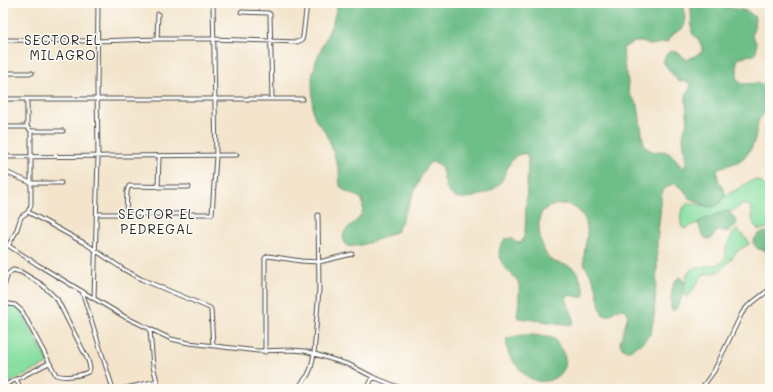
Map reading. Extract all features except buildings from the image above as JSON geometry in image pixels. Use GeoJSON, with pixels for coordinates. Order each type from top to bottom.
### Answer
{"type":"FeatureCollection","features":[{"type":"Feature","properties":{"kind":"street"},"geometry":{"type":"LineString","coordinates":[[94,299],[98,157],[98,3]]}},
{"type":"Feature","properties":{"kind":"street"},"geometry":{"type":"LineString","coordinates":[[97,214],[212,214],[216,156],[213,3]]}},
{"type":"Feature","properties":{"kind":"street"},"geometry":{"type":"LineString","coordinates":[[3,40],[97,41],[213,39],[297,42],[302,40],[307,3]]}},
{"type":"Feature","properties":{"kind":"street"},"geometry":{"type":"LineString","coordinates":[[241,12],[268,12],[270,14],[272,99]]}},
{"type":"Feature","properties":{"kind":"street"},"geometry":{"type":"LineString","coordinates":[[157,39],[158,14]]}},
{"type":"Feature","properties":{"kind":"street"},"geometry":{"type":"LineString","coordinates":[[3,74],[32,74]]}},
{"type":"Feature","properties":{"kind":"street"},"geometry":{"type":"LineString","coordinates":[[3,100],[302,99]]}},
{"type":"Feature","properties":{"kind":"street"},"geometry":{"type":"LineString","coordinates":[[27,100],[27,128]]}},
{"type":"Feature","properties":{"kind":"street"},"geometry":{"type":"LineString","coordinates":[[3,127],[27,128],[31,131],[63,131]]}},
{"type":"Feature","properties":{"kind":"street"},"geometry":{"type":"LineString","coordinates":[[8,246],[16,232],[21,217],[28,212],[30,206],[31,131]]}},
{"type":"Feature","properties":{"kind":"street"},"geometry":{"type":"LineString","coordinates":[[3,157],[237,155]]}},
{"type":"Feature","properties":{"kind":"street"},"geometry":{"type":"LineString","coordinates":[[158,186],[159,156]]}},
{"type":"Feature","properties":{"kind":"street"},"geometry":{"type":"LineString","coordinates":[[3,171],[31,182],[61,183]]}},
{"type":"Feature","properties":{"kind":"street"},"geometry":{"type":"LineString","coordinates":[[126,214],[127,191],[130,186],[189,187]]}},
{"type":"Feature","properties":{"kind":"street"},"geometry":{"type":"LineString","coordinates":[[28,212],[141,279],[210,308],[212,310],[213,346]]}},
{"type":"Feature","properties":{"kind":"street"},"geometry":{"type":"LineString","coordinates":[[297,389],[312,368],[314,354],[318,300],[318,215]]}},
{"type":"Feature","properties":{"kind":"street"},"geometry":{"type":"LineString","coordinates":[[3,242],[124,317],[150,330],[176,340],[265,352],[295,350],[314,354],[350,365],[373,377],[403,389]]}},
{"type":"Feature","properties":{"kind":"street"},"geometry":{"type":"LineString","coordinates":[[265,352],[265,258],[268,256],[319,262],[352,254]]}},
{"type":"Feature","properties":{"kind":"street"},"geometry":{"type":"LineString","coordinates":[[3,289],[8,274],[13,270],[21,272],[50,291],[62,307],[90,363],[88,372],[60,377],[56,375],[22,311],[15,305],[3,302]]}},
{"type":"Feature","properties":{"kind":"street"},"geometry":{"type":"LineString","coordinates":[[701,389],[714,371],[742,313],[748,306],[770,289]]}},
{"type":"Feature","properties":{"kind":"street"},"geometry":{"type":"LineString","coordinates":[[82,291],[113,389]]}},
{"type":"Feature","properties":{"kind":"street"},"geometry":{"type":"LineString","coordinates":[[150,330],[153,366],[159,389]]}},
{"type":"Feature","properties":{"kind":"street"},"geometry":{"type":"LineString","coordinates":[[3,386],[49,363]]}},
{"type":"Feature","properties":{"kind":"street"},"geometry":{"type":"LineString","coordinates":[[367,389],[373,377]]}},
{"type":"Feature","properties":{"kind":"street"},"geometry":{"type":"LineString","coordinates":[[16,380],[21,389]]}},
{"type":"Feature","properties":{"kind":"street"},"geometry":{"type":"LineString","coordinates":[[122,389],[157,381]]}},
{"type":"Feature","properties":{"kind":"green space"},"geometry":{"type":"Polygon","coordinates":[[[338,3],[682,3],[684,6],[685,24],[682,29],[673,34],[667,42],[651,45],[642,42],[634,42],[623,48],[624,65],[627,74],[629,93],[638,105],[643,141],[646,148],[655,152],[664,151],[672,155],[678,161],[682,169],[686,164],[683,137],[685,127],[688,122],[686,96],[691,86],[688,82],[678,81],[663,62],[666,55],[670,51],[677,52],[687,60],[702,52],[701,44],[692,33],[691,8],[693,3],[722,3],[726,7],[747,11],[755,17],[752,35],[756,42],[756,52],[754,55],[745,56],[737,60],[737,79],[742,84],[758,84],[765,87],[769,96],[767,110],[759,120],[754,142],[750,151],[736,163],[717,169],[718,179],[726,195],[717,205],[710,207],[689,198],[684,190],[674,183],[664,189],[661,196],[657,242],[654,316],[651,333],[641,344],[627,351],[622,348],[620,343],[628,315],[625,309],[615,310],[611,315],[603,315],[594,282],[586,268],[584,261],[587,234],[586,222],[578,210],[564,204],[549,207],[542,212],[539,223],[541,243],[549,258],[555,262],[570,266],[576,271],[585,293],[584,297],[567,296],[567,302],[573,316],[572,325],[517,317],[519,285],[516,279],[503,264],[499,252],[505,239],[512,238],[517,243],[522,242],[525,233],[527,154],[521,154],[513,159],[503,179],[491,191],[470,198],[457,197],[449,193],[441,168],[437,163],[431,162],[422,174],[397,231],[366,244],[347,246],[343,236],[347,229],[361,215],[363,209],[362,199],[345,191],[340,186],[339,170],[330,142],[325,131],[316,121],[313,112],[312,78],[316,61],[333,22],[338,3]]]}},
{"type":"Feature","properties":{"kind":"green space"},"geometry":{"type":"Polygon","coordinates":[[[754,180],[765,186],[769,198],[770,225],[767,228],[759,230],[756,227],[752,220],[752,209],[750,206],[744,204],[732,211],[719,213],[684,229],[682,227],[681,214],[683,208],[688,203],[695,203],[709,207],[715,206],[719,204],[727,194],[754,180]]]}},
{"type":"Feature","properties":{"kind":"green space"},"geometry":{"type":"Polygon","coordinates":[[[726,211],[733,216],[737,224],[730,231],[717,231],[711,239],[705,238],[698,222],[726,211]]]}},
{"type":"Feature","properties":{"kind":"green space"},"geometry":{"type":"Polygon","coordinates":[[[737,229],[749,242],[749,244],[737,251],[728,263],[718,272],[704,274],[689,296],[686,297],[684,295],[686,277],[689,272],[698,267],[715,265],[724,260],[727,246],[732,235],[737,229]]]}},
{"type":"Feature","properties":{"kind":"green space"},"geometry":{"type":"Polygon","coordinates":[[[766,232],[770,233],[770,251],[758,249],[753,243],[758,235],[766,232]]]}},
{"type":"Feature","properties":{"kind":"green space"},"geometry":{"type":"Polygon","coordinates":[[[679,277],[684,281],[684,288],[680,302],[673,311],[671,309],[672,287],[679,277]]]}},
{"type":"Feature","properties":{"kind":"green space"},"geometry":{"type":"Polygon","coordinates":[[[3,303],[15,305],[20,308],[49,363],[3,386],[3,303]]]}},
{"type":"Feature","properties":{"kind":"green space"},"geometry":{"type":"Polygon","coordinates":[[[523,335],[554,338],[565,359],[562,371],[553,379],[547,381],[536,381],[526,375],[514,363],[508,352],[507,338],[523,335]]]}},
{"type":"Feature","properties":{"kind":"district","name":"SECTOR EL MILAGRO"},"geometry":{"type":"Point","coordinates":[63,48]}},
{"type":"Feature","properties":{"kind":"district","name":"SECTOR EL PEDREGAL"},"geometry":{"type":"Point","coordinates":[157,222]}}]}
